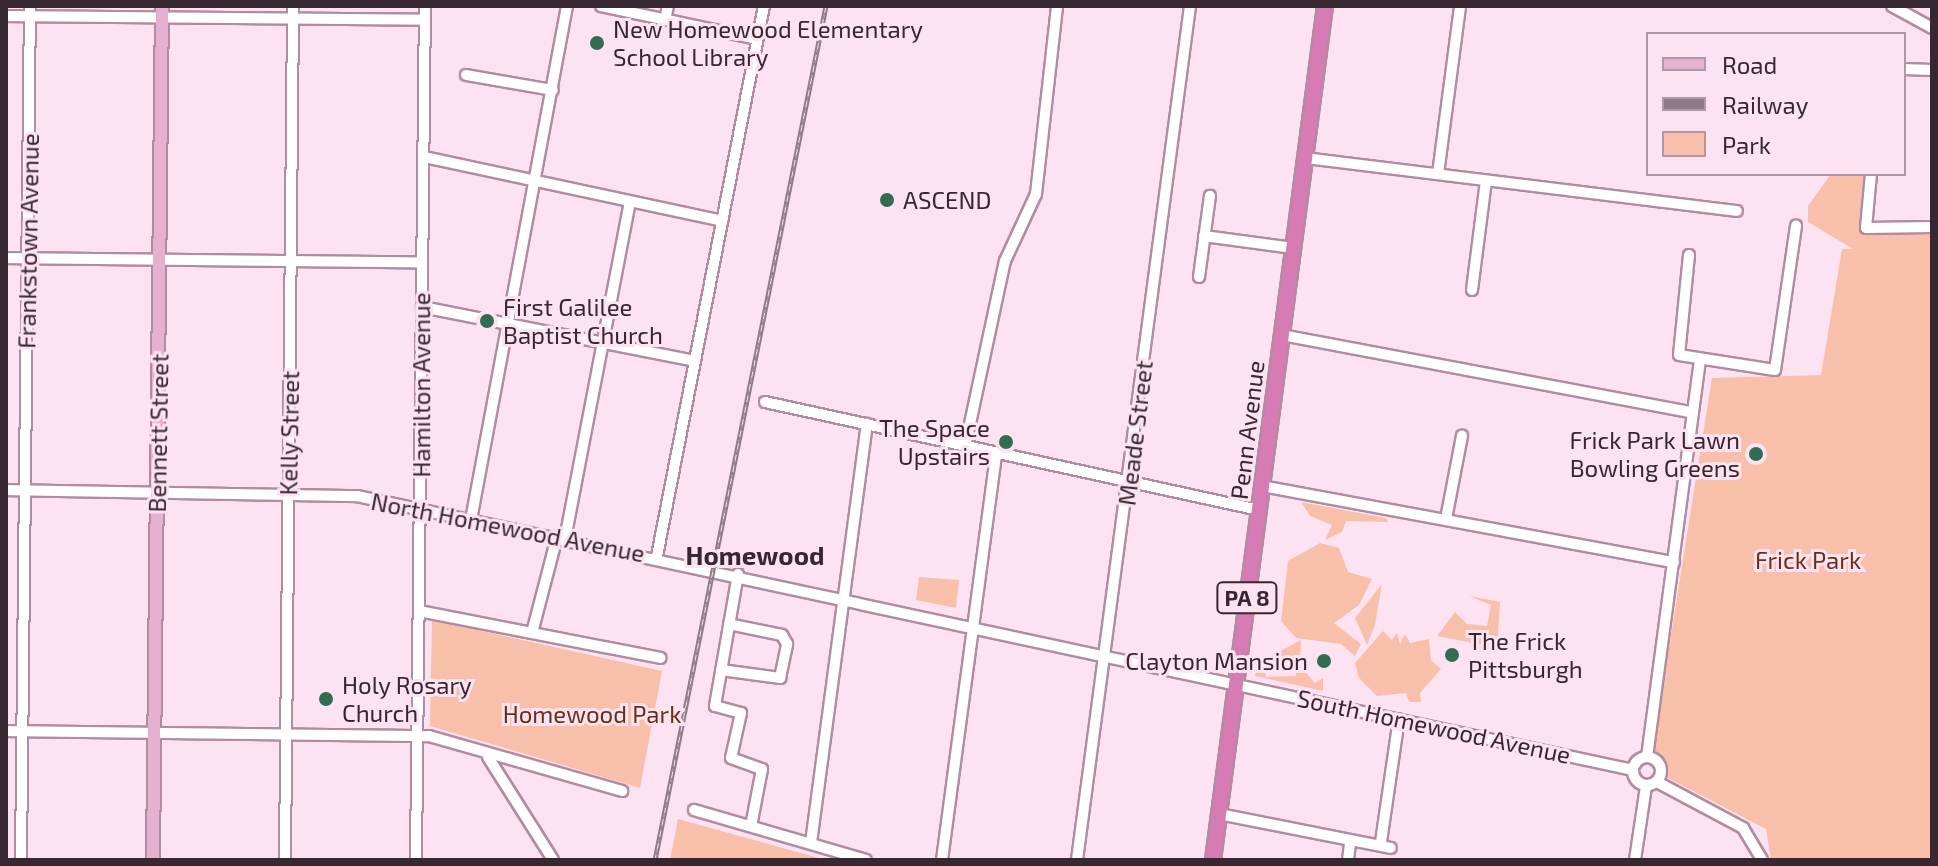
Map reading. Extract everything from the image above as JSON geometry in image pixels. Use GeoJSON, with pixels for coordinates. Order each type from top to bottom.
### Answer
{"type":"FeatureCollection","features":[{"type":"Feature","properties":{"kind":"highway","name":"Penn Avenue"},"geometry":{"type":"LineString","coordinates":[[1213,860],[1325,6]]}},
{"type":"Feature","properties":{"kind":"main road","name":"Bennett Street"},"geometry":{"type":"LineString","coordinates":[[153,860],[162,12]]}},
{"type":"Feature","properties":{"kind":"street","name":"Kelly Street"},"geometry":{"type":"LineString","coordinates":[[285,860],[293,6]]}},
{"type":"Feature","properties":{"kind":"street","name":"Hamilton Avenue"},"geometry":{"type":"LineString","coordinates":[[416,860],[425,6]]}},
{"type":"Feature","properties":{"kind":"street"},"geometry":{"type":"LineString","coordinates":[[471,520],[537,181],[567,6]]}},
{"type":"Feature","properties":{"kind":"street"},"geometry":{"type":"LineString","coordinates":[[601,6],[757,39]]}},
{"type":"Feature","properties":{"kind":"street"},"geometry":{"type":"LineString","coordinates":[[665,20],[668,6]]}},
{"type":"Feature","properties":{"kind":"street"},"geometry":{"type":"LineString","coordinates":[[657,556],[764,6]]}},
{"type":"Feature","properties":{"kind":"street"},"geometry":{"type":"LineString","coordinates":[[965,447],[1005,261],[1036,194],[1057,6]]}},
{"type":"Feature","properties":{"kind":"street","name":"Meade Street"},"geometry":{"type":"LineString","coordinates":[[1077,860],[1190,6]]}},
{"type":"Feature","properties":{"kind":"street"},"geometry":{"type":"LineString","coordinates":[[1438,174],[1460,6]]}},
{"type":"Feature","properties":{"kind":"street"},"geometry":{"type":"LineString","coordinates":[[1892,6],[1932,28]]}},
{"type":"Feature","properties":{"kind":"street"},"geometry":{"type":"LineString","coordinates":[[6,16],[30,11],[162,12],[293,19],[425,20]]}},
{"type":"Feature","properties":{"kind":"street","name":"Frankstown Avenue"},"geometry":{"type":"LineString","coordinates":[[21,860],[30,11]]}},
{"type":"Feature","properties":{"kind":"street"},"geometry":{"type":"LineString","coordinates":[[1906,69],[1932,70]]}},
{"type":"Feature","properties":{"kind":"street"},"geometry":{"type":"LineString","coordinates":[[466,75],[553,90]]}},
{"type":"Feature","properties":{"kind":"street"},"geometry":{"type":"LineString","coordinates":[[424,157],[722,221]]}},
{"type":"Feature","properties":{"kind":"street"},"geometry":{"type":"LineString","coordinates":[[1305,158],[1737,211]]}},
{"type":"Feature","properties":{"kind":"street"},"geometry":{"type":"LineString","coordinates":[[1871,176],[1866,228],[1932,227]]}},
{"type":"Feature","properties":{"kind":"street"},"geometry":{"type":"LineString","coordinates":[[1472,290],[1486,181]]}},
{"type":"Feature","properties":{"kind":"street"},"geometry":{"type":"LineString","coordinates":[[1199,277],[1210,196]]}},
{"type":"Feature","properties":{"kind":"street"},"geometry":{"type":"LineString","coordinates":[[532,633],[561,538],[630,202]]}},
{"type":"Feature","properties":{"kind":"street"},"geometry":{"type":"LineString","coordinates":[[1689,255],[1677,350],[1685,360],[1775,370],[1796,226]]}},
{"type":"Feature","properties":{"kind":"street"},"geometry":{"type":"LineString","coordinates":[[1204,236],[1293,248]]}},
{"type":"Feature","properties":{"kind":"street"},"geometry":{"type":"LineString","coordinates":[[6,258],[422,262]]}},
{"type":"Feature","properties":{"kind":"street"},"geometry":{"type":"LineString","coordinates":[[422,307],[695,361]]}},
{"type":"Feature","properties":{"kind":"street"},"geometry":{"type":"LineString","coordinates":[[1282,335],[1693,413]]}},
{"type":"Feature","properties":{"kind":"street"},"geometry":{"type":"LineString","coordinates":[[1700,361],[1647,757],[1633,770],[1651,784],[1743,828],[1757,844],[1762,860]]}},
{"type":"Feature","properties":{"kind":"street"},"geometry":{"type":"LineString","coordinates":[[765,402],[1259,510]]}},
{"type":"Feature","properties":{"kind":"street"},"geometry":{"type":"LineString","coordinates":[[811,843],[867,424]]}},
{"type":"Feature","properties":{"kind":"street"},"geometry":{"type":"LineString","coordinates":[[1446,519],[1462,436]]}},
{"type":"Feature","properties":{"kind":"street"},"geometry":{"type":"LineString","coordinates":[[942,860],[996,453]]}},
{"type":"Feature","properties":{"kind":"street"},"geometry":{"type":"LineString","coordinates":[[1262,486],[1674,562]]}},
{"type":"Feature","properties":{"kind":"street","name":"North Homewood Avenue"},"geometry":{"type":"LineString","coordinates":[[6,490],[289,493],[420,510],[657,556],[1236,683]]}},
{"type":"Feature","properties":{"kind":"street"},"geometry":{"type":"LineString","coordinates":[[738,574],[715,706],[741,713],[731,758],[762,769],[751,826]]}},
{"type":"Feature","properties":{"kind":"street"},"geometry":{"type":"LineString","coordinates":[[419,611],[660,658]]}},
{"type":"Feature","properties":{"kind":"street"},"geometry":{"type":"LineString","coordinates":[[721,670],[780,678],[787,644],[782,635],[729,624]]}},
{"type":"Feature","properties":{"kind":"street","name":"South Homewood Avenue"},"geometry":{"type":"LineString","coordinates":[[1236,683],[1633,770]]}},
{"type":"Feature","properties":{"kind":"street"},"geometry":{"type":"LineString","coordinates":[[1381,842],[1399,719]]}},
{"type":"Feature","properties":{"kind":"street"},"geometry":{"type":"LineString","coordinates":[[6,731],[418,735],[488,757],[622,791]]}},
{"type":"Feature","properties":{"kind":"street"},"geometry":{"type":"LineString","coordinates":[[488,757],[553,860]]}},
{"type":"Feature","properties":{"kind":"street"},"geometry":{"type":"LineString","coordinates":[[1635,860],[1651,784],[1661,767],[1647,757]]}},
{"type":"Feature","properties":{"kind":"street"},"geometry":{"type":"LineString","coordinates":[[694,810],[866,860]]}},
{"type":"Feature","properties":{"kind":"street"},"geometry":{"type":"LineString","coordinates":[[1219,814],[1350,843],[1391,848]]}},
{"type":"Feature","properties":{"kind":"street"},"geometry":{"type":"LineString","coordinates":[[1348,860],[1350,843]]}},
{"type":"Feature","properties":{"kind":"green space","name":"Frick Park"},"geometry":{"type":"Polygon","coordinates":[[[1830,176],[1868,176],[1862,232],[1932,232],[1932,860],[1771,860],[1766,829],[1668,778],[1653,748],[1712,378],[1821,375],[1842,249],[1853,249],[1808,222],[1808,206],[1830,176]]]}},
{"type":"Feature","properties":{"kind":"green space"},"geometry":{"type":"Polygon","coordinates":[[[1301,502],[1386,518],[1388,522],[1346,521],[1342,532],[1325,540],[1332,525],[1310,516],[1301,502]]]}},
{"type":"Feature","properties":{"kind":"green space"},"geometry":{"type":"Polygon","coordinates":[[[1320,543],[1339,548],[1348,572],[1372,579],[1359,605],[1334,623],[1361,644],[1355,656],[1341,644],[1296,638],[1281,621],[1288,561],[1320,543]]]}},
{"type":"Feature","properties":{"kind":"green space"},"geometry":{"type":"Polygon","coordinates":[[[919,577],[959,580],[956,608],[916,600],[919,577]]]}},
{"type":"Feature","properties":{"kind":"green space"},"geometry":{"type":"Polygon","coordinates":[[[1382,584],[1375,625],[1367,645],[1355,618],[1382,584]]]}},
{"type":"Feature","properties":{"kind":"green space"},"geometry":{"type":"Polygon","coordinates":[[[1469,596],[1500,602],[1498,637],[1489,646],[1437,636],[1455,612],[1467,624],[1487,626],[1491,605],[1469,596]]]}},
{"type":"Feature","properties":{"kind":"green space","name":"Homewood Park"},"geometry":{"type":"Polygon","coordinates":[[[432,620],[662,671],[640,788],[430,726],[432,620]]]}},
{"type":"Feature","properties":{"kind":"green space"},"geometry":{"type":"Polygon","coordinates":[[[1383,631],[1392,640],[1397,633],[1400,644],[1405,634],[1410,643],[1429,639],[1431,660],[1441,669],[1420,693],[1421,702],[1409,702],[1406,693],[1377,696],[1359,678],[1355,663],[1383,631]]]}},
{"type":"Feature","properties":{"kind":"green space"},"geometry":{"type":"Polygon","coordinates":[[[1301,640],[1300,666],[1315,683],[1323,678],[1323,691],[1255,676],[1262,656],[1266,677],[1296,676],[1297,665],[1275,654],[1301,640]]]}},
{"type":"Feature","properties":{"kind":"green space"},"geometry":{"type":"Polygon","coordinates":[[[678,819],[826,860],[670,860],[678,819]]]}},
{"type":"Feature","properties":{"kind":"railway"},"geometry":{"type":"LineString","coordinates":[[655,860],[826,6]]}},
{"type":"Feature","properties":{"kind":"place","name":"New Homewood Elementary School Library"},"geometry":{"type":"Point","coordinates":[597,43]}},
{"type":"Feature","properties":{"kind":"place","name":"ASCEND"},"geometry":{"type":"Point","coordinates":[887,200]}},
{"type":"Feature","properties":{"kind":"place","name":"First Galilee Baptist Church"},"geometry":{"type":"Point","coordinates":[487,321]}},
{"type":"Feature","properties":{"kind":"place","name":"The Space Upstairs"},"geometry":{"type":"Point","coordinates":[1006,442]}},
{"type":"Feature","properties":{"kind":"place","name":"Frick Park Lawn Bowling Greens"},"geometry":{"type":"Point","coordinates":[1756,454]}},
{"type":"Feature","properties":{"kind":"place","name":"The Frick Pittsburgh"},"geometry":{"type":"Point","coordinates":[1452,655]}},
{"type":"Feature","properties":{"kind":"place","name":"Clayton Mansion"},"geometry":{"type":"Point","coordinates":[1324,661]}},
{"type":"Feature","properties":{"kind":"place","name":"Holy Rosary Church"},"geometry":{"type":"Point","coordinates":[326,699]}},
{"type":"Feature","properties":{"kind":"district","name":"Homewood"},"geometry":{"type":"Point","coordinates":[755,555]}}]}
